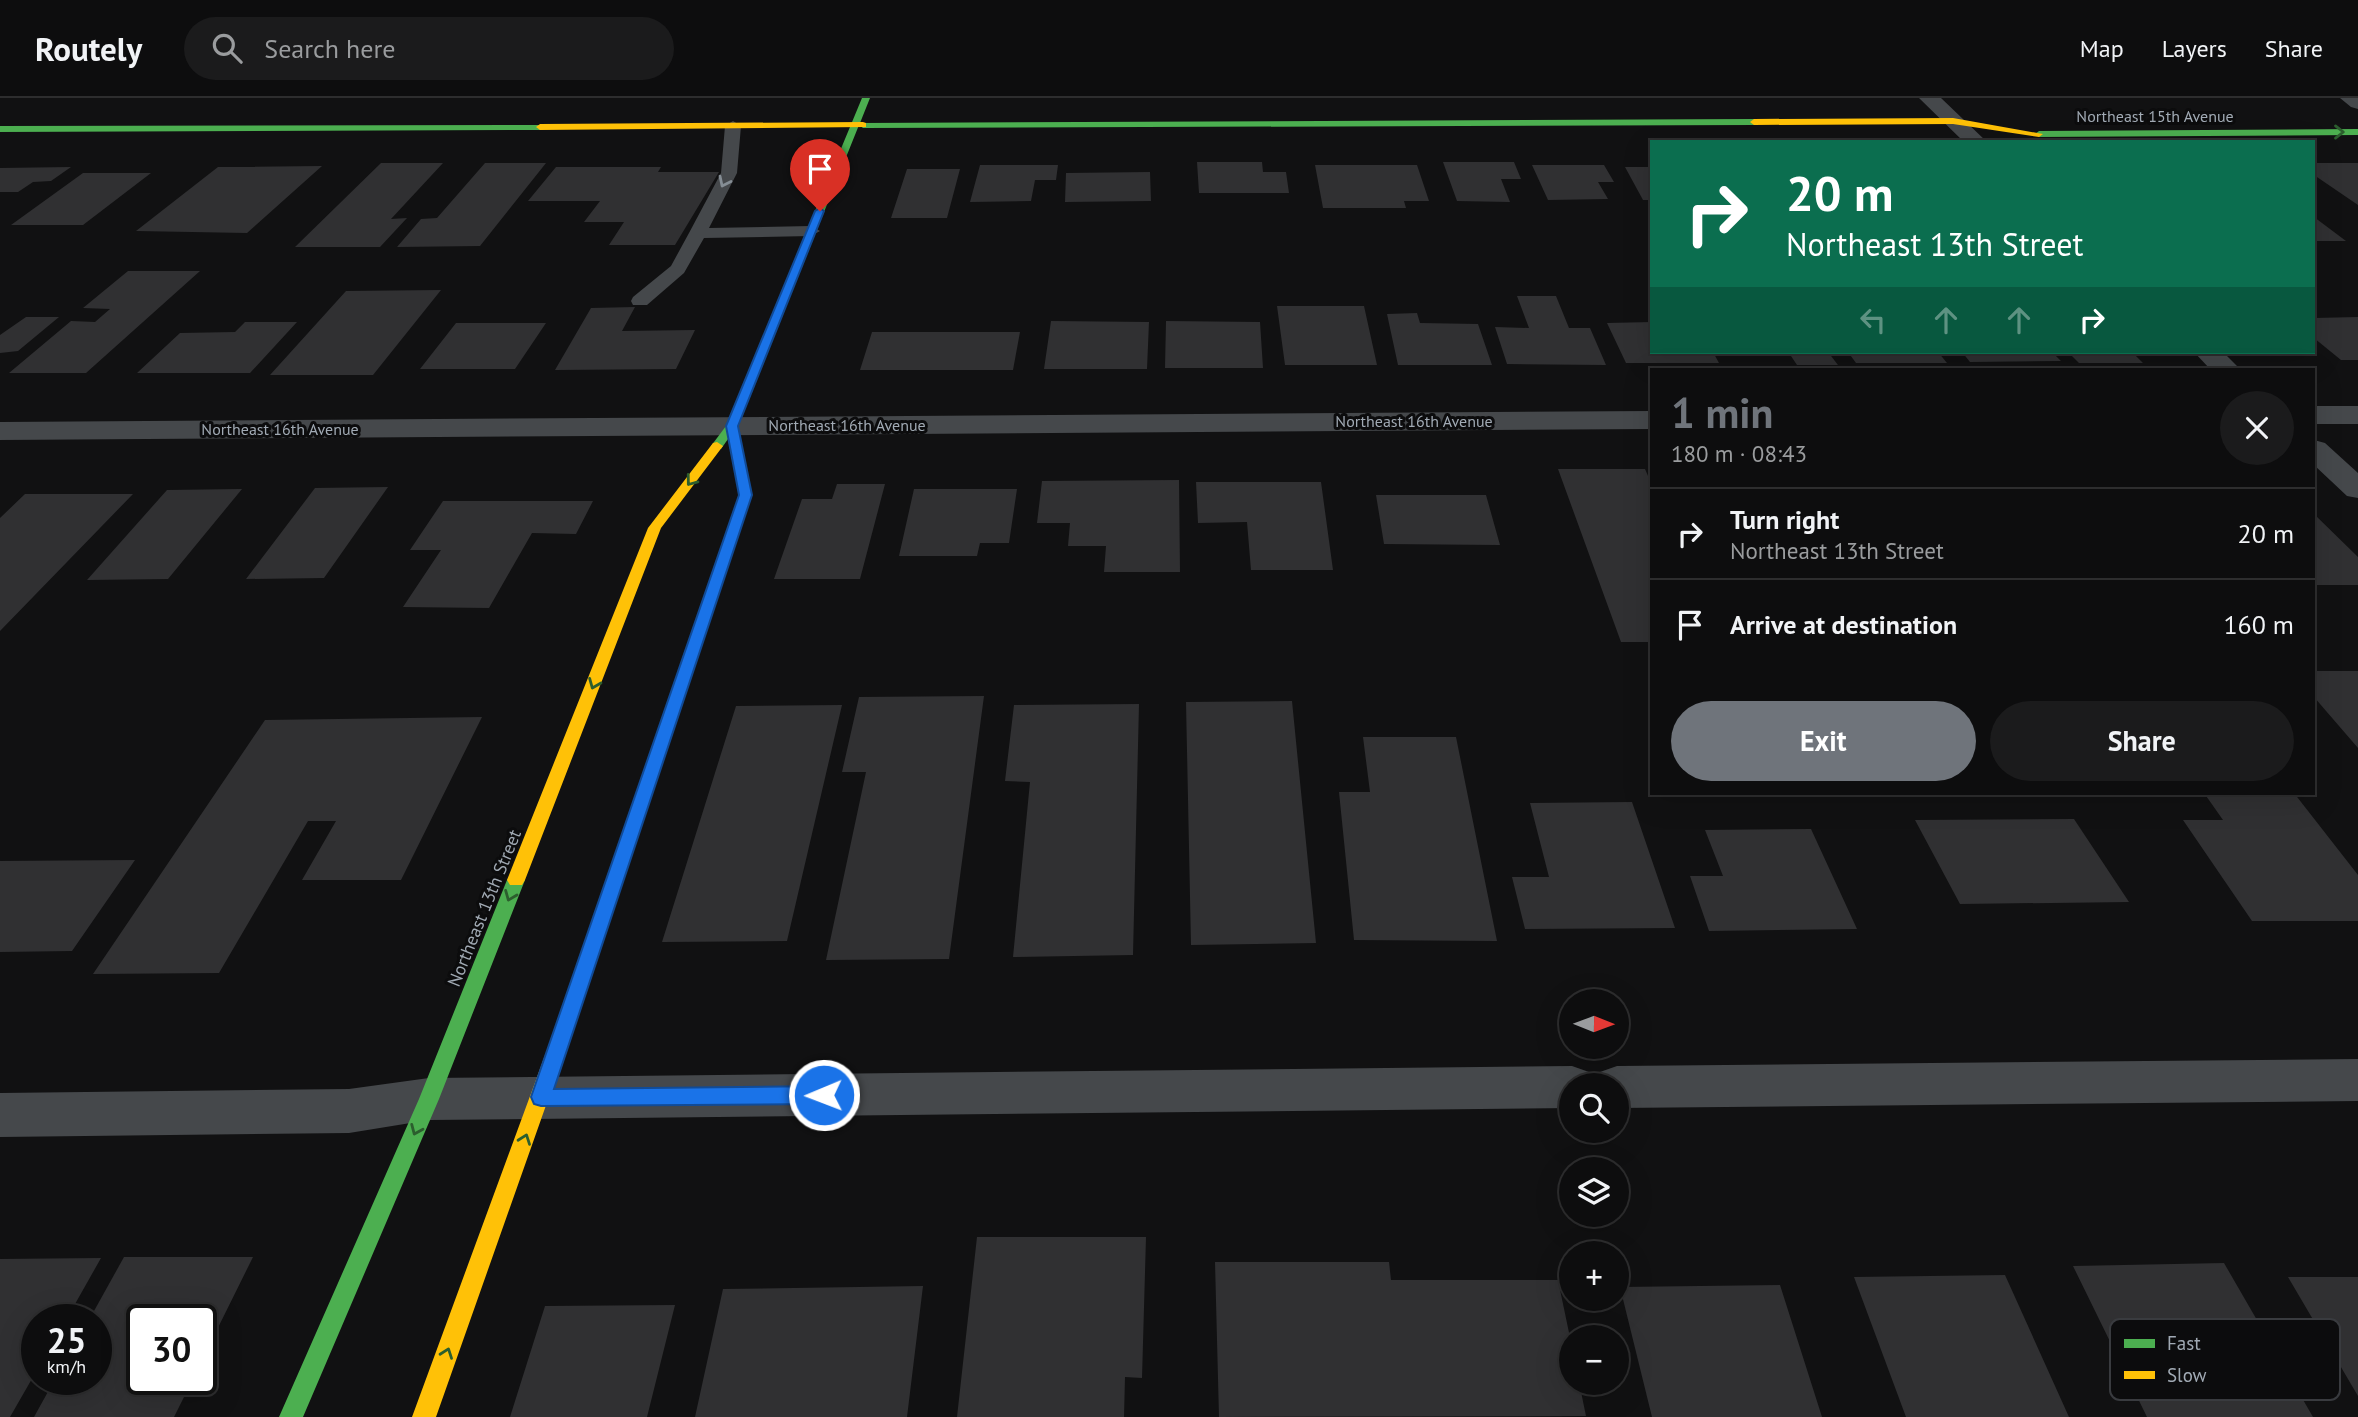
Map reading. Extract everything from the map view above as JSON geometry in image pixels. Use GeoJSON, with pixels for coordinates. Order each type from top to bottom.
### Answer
{"type":"FeatureCollection","features":[{"type":"Feature","properties":{"kind":"street","name":"Northeast 13th Street"},"geometry":{"type":"LineString","coordinates":[[292,1417],[429,1099],[656,528],[732,426],[866,98]]}},
{"type":"Feature","properties":{"kind":"street"},"geometry":{"type":"LineString","coordinates":[[1929,98],[1975,140]]}},
{"type":"Feature","properties":{"kind":"street","name":"Northeast 15th Avenue"},"geometry":{"type":"LineString","coordinates":[[1954,121],[2000,113]]}},
{"type":"Feature","properties":{"kind":"street","name":"Northeast 15th Avenue"},"geometry":{"type":"LineString","coordinates":[[0,129],[1954,121],[2040,134],[2358,132]]}},
{"type":"Feature","properties":{"kind":"street"},"geometry":{"type":"LineString","coordinates":[[2209,354],[2225,368]]}},
{"type":"Feature","properties":{"kind":"street"},"geometry":{"type":"LineString","coordinates":[[2315,415],[2358,415]]}},
{"type":"Feature","properties":{"kind":"street","name":"Northeast 16th Avenue"},"geometry":{"type":"LineString","coordinates":[[0,431],[1650,420]]}},
{"type":"Feature","properties":{"kind":"street"},"geometry":{"type":"LineString","coordinates":[[424,1417],[541,1097],[745,495],[732,426]]}},
{"type":"Feature","properties":{"kind":"street"},"geometry":{"type":"LineString","coordinates":[[2315,450],[2358,489]]}},
{"type":"Feature","properties":{"kind":"street"},"geometry":{"type":"LineString","coordinates":[[1629,1087],[2358,1080]]}},
{"type":"Feature","properties":{"kind":"street"},"geometry":{"type":"LineString","coordinates":[[0,1115],[349,1111],[429,1099],[1559,1087]]}},
{"type":"Feature","properties":{"kind":"lane"},"geometry":{"type":"LineString","coordinates":[[640,301],[678,269],[698,233],[729,173],[733,126]]}},
{"type":"Feature","properties":{"kind":"lane"},"geometry":{"type":"LineString","coordinates":[[698,233],[811,231]]}},
{"type":"Feature","properties":{"kind":"building"},"geometry":{"type":"Polygon","coordinates":[[[1197,162],[1262,162],[1263,172],[1286,172],[1289,193],[1199,193],[1197,162]]]}},
{"type":"Feature","properties":{"kind":"building"},"geometry":{"type":"Polygon","coordinates":[[[1443,162],[1514,162],[1521,179],[1501,179],[1510,202],[1457,201],[1443,162]]]}},
{"type":"Feature","properties":{"kind":"building"},"geometry":{"type":"Polygon","coordinates":[[[381,163],[443,163],[391,219],[407,218],[380,247],[295,247],[381,163]]]}},
{"type":"Feature","properties":{"kind":"building"},"geometry":{"type":"Polygon","coordinates":[[[485,163],[546,163],[480,246],[397,247],[421,219],[437,218],[485,163]]]}},
{"type":"Feature","properties":{"kind":"building"},"geometry":{"type":"Polygon","coordinates":[[[2315,163],[2358,163],[2358,205],[2315,176],[2315,163]]]}},
{"type":"Feature","properties":{"kind":"building"},"geometry":{"type":"Polygon","coordinates":[[[980,165],[1058,165],[1056,180],[1035,180],[1031,201],[970,202],[980,165]]]}},
{"type":"Feature","properties":{"kind":"building"},"geometry":{"type":"Polygon","coordinates":[[[1315,165],[1417,165],[1429,201],[1404,201],[1406,208],[1323,208],[1315,165]]]}},
{"type":"Feature","properties":{"kind":"building"},"geometry":{"type":"Polygon","coordinates":[[[1532,165],[1604,165],[1614,182],[1598,182],[1608,199],[1548,200],[1532,165]]]}},
{"type":"Feature","properties":{"kind":"building"},"geometry":{"type":"Polygon","coordinates":[[[322,166],[247,233],[136,231],[218,167],[322,166]]]}},
{"type":"Feature","properties":{"kind":"building"},"geometry":{"type":"Polygon","coordinates":[[[71,167],[51,181],[33,182],[18,192],[0,192],[0,168],[71,167]]]}},
{"type":"Feature","properties":{"kind":"building"},"geometry":{"type":"Polygon","coordinates":[[[556,167],[661,167],[658,172],[719,172],[675,245],[609,245],[624,222],[584,222],[600,201],[528,201],[556,167]]]}},
{"type":"Feature","properties":{"kind":"building"},"geometry":{"type":"Polygon","coordinates":[[[1625,167],[1650,167],[1650,200],[1643,200],[1625,167]]]}},
{"type":"Feature","properties":{"kind":"building"},"geometry":{"type":"Polygon","coordinates":[[[907,169],[960,169],[947,218],[891,218],[907,169]]]}},
{"type":"Feature","properties":{"kind":"building"},"geometry":{"type":"Polygon","coordinates":[[[1150,172],[1151,201],[1065,202],[1066,173],[1150,172]]]}},
{"type":"Feature","properties":{"kind":"building"},"geometry":{"type":"Polygon","coordinates":[[[83,173],[151,173],[83,225],[11,225],[83,173]]]}},
{"type":"Feature","properties":{"kind":"building"},"geometry":{"type":"Polygon","coordinates":[[[2315,218],[2346,241],[2315,241],[2315,218]]]}},
{"type":"Feature","properties":{"kind":"building"},"geometry":{"type":"Polygon","coordinates":[[[128,271],[200,271],[86,373],[9,373],[71,321],[95,322],[110,309],[83,308],[128,271]]]}},
{"type":"Feature","properties":{"kind":"building"},"geometry":{"type":"Polygon","coordinates":[[[441,290],[373,375],[270,375],[346,291],[441,290]]]}},
{"type":"Feature","properties":{"kind":"building"},"geometry":{"type":"Polygon","coordinates":[[[1517,296],[1556,296],[1569,328],[1590,328],[1606,365],[1507,364],[1495,327],[1529,328],[1517,296]]]}},
{"type":"Feature","properties":{"kind":"building"},"geometry":{"type":"Polygon","coordinates":[[[1277,306],[1364,306],[1377,365],[1285,365],[1277,306]]]}},
{"type":"Feature","properties":{"kind":"building"},"geometry":{"type":"Polygon","coordinates":[[[635,307],[622,331],[695,330],[676,369],[555,370],[591,308],[635,307]]]}},
{"type":"Feature","properties":{"kind":"building"},"geometry":{"type":"Polygon","coordinates":[[[1417,313],[1420,323],[1478,324],[1492,365],[1398,365],[1387,314],[1417,313]]]}},
{"type":"Feature","properties":{"kind":"building"},"geometry":{"type":"Polygon","coordinates":[[[26,317],[59,317],[18,351],[0,353],[0,335],[26,317]]]}},
{"type":"Feature","properties":{"kind":"building"},"geometry":{"type":"Polygon","coordinates":[[[2358,317],[2358,360],[2341,360],[2315,339],[2315,318],[2358,317]]]}},
{"type":"Feature","properties":{"kind":"building"},"geometry":{"type":"Polygon","coordinates":[[[1051,321],[1149,322],[1147,369],[1044,369],[1051,321]]]}},
{"type":"Feature","properties":{"kind":"building"},"geometry":{"type":"Polygon","coordinates":[[[1166,321],[1260,322],[1263,368],[1165,368],[1166,321]]]}},
{"type":"Feature","properties":{"kind":"building"},"geometry":{"type":"Polygon","coordinates":[[[245,322],[297,322],[250,373],[137,373],[180,333],[235,332],[245,322]]]}},
{"type":"Feature","properties":{"kind":"building"},"geometry":{"type":"Polygon","coordinates":[[[1650,322],[1650,354],[1714,354],[1719,363],[1626,363],[1607,323],[1650,322]]]}},
{"type":"Feature","properties":{"kind":"building"},"geometry":{"type":"Polygon","coordinates":[[[456,323],[546,323],[515,369],[420,369],[456,323]]]}},
{"type":"Feature","properties":{"kind":"building"},"geometry":{"type":"Polygon","coordinates":[[[872,332],[1020,332],[1013,370],[860,370],[872,332]]]}},
{"type":"Feature","properties":{"kind":"building"},"geometry":{"type":"Polygon","coordinates":[[[1732,354],[1830,354],[1838,365],[1797,365],[1791,356],[1732,354]]]}},
{"type":"Feature","properties":{"kind":"building"},"geometry":{"type":"Polygon","coordinates":[[[1849,354],[1940,354],[1947,363],[1856,363],[1849,354]]]}},
{"type":"Feature","properties":{"kind":"building"},"geometry":{"type":"Polygon","coordinates":[[[1964,354],[2054,354],[2061,361],[1970,362],[1964,354]]]}},
{"type":"Feature","properties":{"kind":"building"},"geometry":{"type":"Polygon","coordinates":[[[2070,354],[2134,354],[2143,363],[2079,363],[2070,354]]]}},
{"type":"Feature","properties":{"kind":"building"},"geometry":{"type":"Polygon","coordinates":[[[1558,469],[1645,469],[1650,480],[1650,642],[1621,642],[1558,469]]]}},
{"type":"Feature","properties":{"kind":"building"},"geometry":{"type":"Polygon","coordinates":[[[1179,480],[1180,572],[1104,572],[1106,546],[1068,546],[1070,523],[1037,523],[1042,481],[1179,480]]]}},
{"type":"Feature","properties":{"kind":"building"},"geometry":{"type":"Polygon","coordinates":[[[1196,482],[1321,482],[1333,570],[1251,570],[1247,522],[1198,523],[1196,482]]]}},
{"type":"Feature","properties":{"kind":"building"},"geometry":{"type":"Polygon","coordinates":[[[837,484],[885,484],[860,579],[774,579],[802,499],[832,499],[837,484]]]}},
{"type":"Feature","properties":{"kind":"building"},"geometry":{"type":"Polygon","coordinates":[[[388,487],[324,578],[246,579],[315,488],[388,487]]]}},
{"type":"Feature","properties":{"kind":"building"},"geometry":{"type":"Polygon","coordinates":[[[242,489],[168,579],[87,580],[167,490],[242,489]]]}},
{"type":"Feature","properties":{"kind":"building"},"geometry":{"type":"Polygon","coordinates":[[[914,489],[1017,489],[1009,543],[980,543],[977,556],[899,556],[914,489]]]}},
{"type":"Feature","properties":{"kind":"building"},"geometry":{"type":"Polygon","coordinates":[[[25,494],[133,494],[0,631],[0,518],[25,494]]]}},
{"type":"Feature","properties":{"kind":"building"},"geometry":{"type":"Polygon","coordinates":[[[1376,495],[1486,495],[1500,545],[1384,544],[1376,495]]]}},
{"type":"Feature","properties":{"kind":"building"},"geometry":{"type":"Polygon","coordinates":[[[443,501],[593,501],[576,534],[532,533],[489,608],[403,607],[441,550],[410,550],[443,501]]]}},
{"type":"Feature","properties":{"kind":"building"},"geometry":{"type":"Polygon","coordinates":[[[2315,515],[2358,557],[2358,585],[2315,585],[2315,515]]]}},
{"type":"Feature","properties":{"kind":"building"},"geometry":{"type":"Polygon","coordinates":[[[2315,671],[2358,671],[2358,748],[2315,698],[2315,671]]]}},
{"type":"Feature","properties":{"kind":"building"},"geometry":{"type":"Polygon","coordinates":[[[984,696],[949,959],[826,960],[866,772],[842,772],[859,697],[984,696]]]}},
{"type":"Feature","properties":{"kind":"building"},"geometry":{"type":"Polygon","coordinates":[[[1292,701],[1316,943],[1191,945],[1186,702],[1292,701]]]}},
{"type":"Feature","properties":{"kind":"building"},"geometry":{"type":"Polygon","coordinates":[[[1139,704],[1133,955],[1013,957],[1030,782],[1005,781],[1014,705],[1139,704]]]}},
{"type":"Feature","properties":{"kind":"building"},"geometry":{"type":"Polygon","coordinates":[[[842,705],[787,941],[662,942],[736,706],[842,705]]]}},
{"type":"Feature","properties":{"kind":"building"},"geometry":{"type":"Polygon","coordinates":[[[482,717],[401,880],[302,880],[336,821],[308,821],[219,973],[93,974],[265,720],[482,717]]]}},
{"type":"Feature","properties":{"kind":"building"},"geometry":{"type":"Polygon","coordinates":[[[1363,737],[1456,737],[1497,941],[1354,940],[1339,792],[1370,792],[1363,737]]]}},
{"type":"Feature","properties":{"kind":"building"},"geometry":{"type":"Polygon","coordinates":[[[2205,795],[2296,795],[2358,875],[2358,921],[2252,921],[2183,820],[2223,820],[2205,795]]]}},
{"type":"Feature","properties":{"kind":"building"},"geometry":{"type":"Polygon","coordinates":[[[1632,802],[1675,928],[1525,929],[1512,877],[1549,877],[1530,803],[1632,802]]]}},
{"type":"Feature","properties":{"kind":"building"},"geometry":{"type":"Polygon","coordinates":[[[2074,819],[2129,902],[1960,904],[1915,820],[2074,819]]]}},
{"type":"Feature","properties":{"kind":"building"},"geometry":{"type":"Polygon","coordinates":[[[1811,829],[1857,929],[1709,931],[1690,876],[1723,876],[1705,830],[1811,829]]]}},
{"type":"Feature","properties":{"kind":"building"},"geometry":{"type":"Polygon","coordinates":[[[135,860],[72,951],[0,952],[0,861],[135,860]]]}},
{"type":"Feature","properties":{"kind":"building"},"geometry":{"type":"Polygon","coordinates":[[[977,1237],[1146,1237],[1142,1378],[1125,1377],[1124,1417],[957,1417],[977,1237]]]}},
{"type":"Feature","properties":{"kind":"building"},"geometry":{"type":"Polygon","coordinates":[[[124,1257],[253,1257],[217,1330],[217,1304],[126,1304],[126,1395],[185,1395],[174,1417],[34,1417],[46,1395],[112,1395],[112,1304],[98,1304],[124,1257]]]}},
{"type":"Feature","properties":{"kind":"building"},"geometry":{"type":"Polygon","coordinates":[[[101,1258],[75,1304],[21,1304],[23,1395],[10,1417],[0,1417],[0,1259],[101,1258]]]}},
{"type":"Feature","properties":{"kind":"building"},"geometry":{"type":"Polygon","coordinates":[[[1215,1262],[1389,1262],[1391,1280],[1558,1280],[1559,1311],[1564,1311],[1567,1325],[1559,1325],[1559,1395],[1582,1395],[1586,1416],[1219,1417],[1215,1262]]]}},
{"type":"Feature","properties":{"kind":"building"},"geometry":{"type":"Polygon","coordinates":[[[2224,1263],[2256,1319],[2110,1319],[2110,1342],[2073,1266],[2224,1263]]]}},
{"type":"Feature","properties":{"kind":"building"},"geometry":{"type":"Polygon","coordinates":[[[2005,1275],[2069,1417],[1906,1417],[1854,1277],[2005,1275]]]}},
{"type":"Feature","properties":{"kind":"building"},"geometry":{"type":"Polygon","coordinates":[[[2288,1277],[2358,1277],[2358,1396],[2340,1365],[2340,1319],[2313,1319],[2288,1277]]]}},
{"type":"Feature","properties":{"kind":"building"},"geometry":{"type":"Polygon","coordinates":[[[1780,1285],[1822,1417],[1652,1417],[1626,1311],[1629,1311],[1629,1287],[1780,1285]]]}},
{"type":"Feature","properties":{"kind":"building"},"geometry":{"type":"Polygon","coordinates":[[[923,1286],[907,1417],[695,1417],[723,1289],[923,1286]]]}},
{"type":"Feature","properties":{"kind":"building"},"geometry":{"type":"Polygon","coordinates":[[[675,1305],[647,1417],[510,1417],[545,1306],[675,1305]]]}},
{"type":"Feature","properties":{"kind":"building"},"geometry":{"type":"Polygon","coordinates":[[[2139,1400],[2303,1400],[2313,1417],[2147,1417],[2139,1400]]]}},
{"type":"Feature","properties":{"kind":"traffic: fast"},"geometry":{"type":"LineString","coordinates":[[717,446],[732,426],[866,98]]}},
{"type":"Feature","properties":{"kind":"traffic: fast"},"geometry":{"type":"LineString","coordinates":[[863,125],[1754,122]]}},
{"type":"Feature","properties":{"kind":"traffic: fast"},"geometry":{"type":"LineString","coordinates":[[0,129],[540,127]]}},
{"type":"Feature","properties":{"kind":"traffic: fast"},"geometry":{"type":"LineString","coordinates":[[2039,134],[2358,132]]}},
{"type":"Feature","properties":{"kind":"traffic: fast"},"geometry":{"type":"LineString","coordinates":[[571,1009],[745,495],[732,426]]}},
{"type":"Feature","properties":{"kind":"traffic: fast"},"geometry":{"type":"LineString","coordinates":[[291,1417],[429,1099],[516,880]]}},
{"type":"Feature","properties":{"kind":"traffic: slow"},"geometry":{"type":"LineString","coordinates":[[1754,122],[1953,121],[2039,134]]}},
{"type":"Feature","properties":{"kind":"traffic: slow"},"geometry":{"type":"LineString","coordinates":[[540,127],[863,125]]}},
{"type":"Feature","properties":{"kind":"traffic: slow"},"geometry":{"type":"LineString","coordinates":[[516,880],[655,528],[717,446]]}},
{"type":"Feature","properties":{"kind":"traffic: slow"},"geometry":{"type":"LineString","coordinates":[[424,1417],[571,1009]]}},
{"type":"Feature","properties":{"kind":"route"},"geometry":{"type":"LineString","coordinates":[[820,211],[732,426],[745,495],[541,1097],[824,1095]]}}]}
